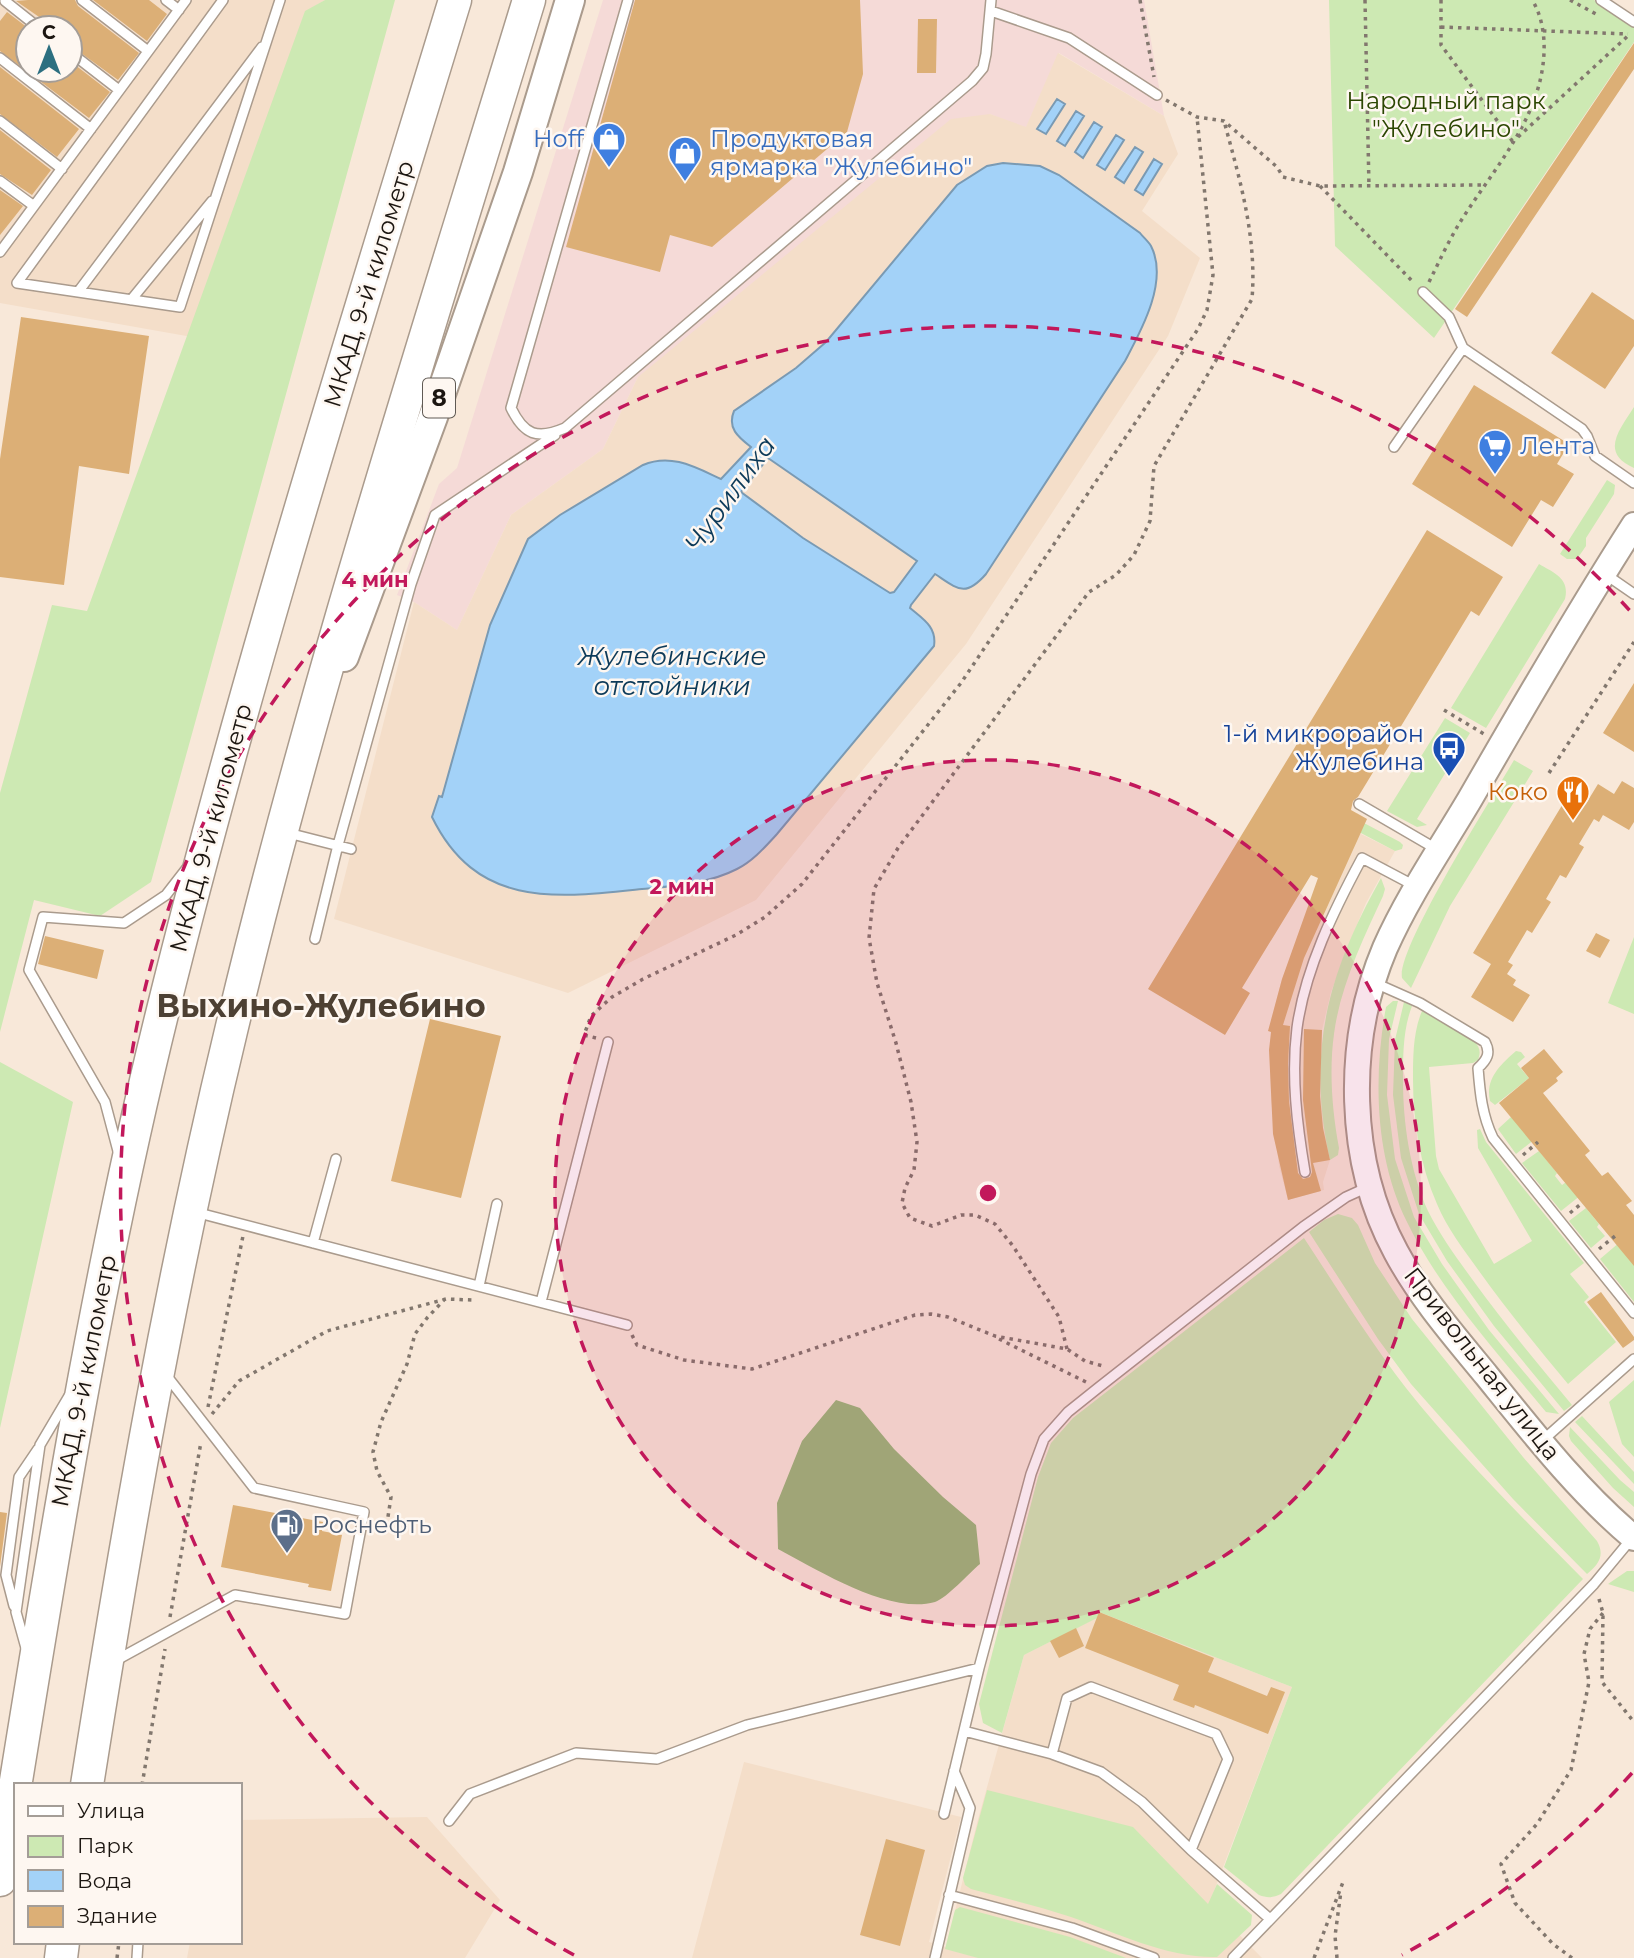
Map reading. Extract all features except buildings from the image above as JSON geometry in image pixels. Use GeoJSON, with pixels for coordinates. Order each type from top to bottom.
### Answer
{"type":"FeatureCollection","features":[{"type":"Feature","properties":{"kind":"highway","name":"МКАД, 9-й километр"},"geometry":{"type":"LineString","coordinates":[[16,1783],[63,1486],[126,1176],[163,1012],[290,543],[455,0]]}},
{"type":"Feature","properties":{"kind":"highway"},"geometry":{"type":"LineString","coordinates":[[87,1783],[133,1498],[190,1211],[231,1029],[358,562],[529,0]]}},
{"type":"Feature","properties":{"kind":"highway","name":"МКАД, 9-й километр"},"geometry":{"type":"LineString","coordinates":[[0,1880],[14,1793]]}},
{"type":"Feature","properties":{"kind":"main road","name":"8"},"geometry":{"type":"LineString","coordinates":[[294,791],[438,404],[518,172],[570,0]]}},
{"type":"Feature","properties":{"kind":"main road","name":"Привольная улица"},"geometry":{"type":"LineString","coordinates":[[1633,1537],[1594,1502],[1541,1442],[1467,1352],[1413,1279],[1385,1229],[1370,1186],[1362,1145],[1358,1094],[1361,1035],[1373,982],[1385,948],[1501,745],[1634,524]]}},
{"type":"Feature","properties":{"kind":"lane"},"geometry":{"type":"LineString","coordinates":[[82,0],[148,51]]}},
{"type":"Feature","properties":{"kind":"lane"},"geometry":{"type":"LineString","coordinates":[[166,0],[179,9]]}},
{"type":"Feature","properties":{"kind":"lane"},"geometry":{"type":"LineString","coordinates":[[0,252],[186,0]]}},
{"type":"Feature","properties":{"kind":"lane"},"geometry":{"type":"LineString","coordinates":[[223,0],[17,283],[180,307],[280,0]]}},
{"type":"Feature","properties":{"kind":"lane"},"geometry":{"type":"LineString","coordinates":[[565,428],[549,435],[531,433],[519,423],[511,408],[628,0]]}},
{"type":"Feature","properties":{"kind":"lane"},"geometry":{"type":"LineString","coordinates":[[315,939],[338,845],[411,584],[435,516],[565,428],[972,81],[983,68],[991,0]]}},
{"type":"Feature","properties":{"kind":"lane"},"geometry":{"type":"LineString","coordinates":[[1601,0],[1634,22]]}},
{"type":"Feature","properties":{"kind":"lane"},"geometry":{"type":"LineString","coordinates":[[3,3],[19,14]]}},
{"type":"Feature","properties":{"kind":"lane"},"geometry":{"type":"LineString","coordinates":[[991,11],[1069,38],[1157,95]]}},
{"type":"Feature","properties":{"kind":"lane"},"geometry":{"type":"LineString","coordinates":[[78,292],[267,39]]}},
{"type":"Feature","properties":{"kind":"lane"},"geometry":{"type":"LineString","coordinates":[[0,58],[91,129]]}},
{"type":"Feature","properties":{"kind":"lane"},"geometry":{"type":"LineString","coordinates":[[84,63],[120,90]]}},
{"type":"Feature","properties":{"kind":"lane"},"geometry":{"type":"LineString","coordinates":[[0,121],[62,169]]}},
{"type":"Feature","properties":{"kind":"lane"},"geometry":{"type":"LineString","coordinates":[[0,181],[34,206]]}},
{"type":"Feature","properties":{"kind":"lane"},"geometry":{"type":"LineString","coordinates":[[131,300],[216,196]]}},
{"type":"Feature","properties":{"kind":"lane"},"geometry":{"type":"LineString","coordinates":[[1423,292],[1449,317],[1463,348],[1581,429],[1587,436],[1595,456],[1634,482]]}},
{"type":"Feature","properties":{"kind":"lane"},"geometry":{"type":"LineString","coordinates":[[1394,447],[1463,348]]}},
{"type":"Feature","properties":{"kind":"lane"},"geometry":{"type":"LineString","coordinates":[[1603,573],[1634,594]]}},
{"type":"Feature","properties":{"kind":"lane"},"geometry":{"type":"LineString","coordinates":[[1359,804],[1440,851]]}},
{"type":"Feature","properties":{"kind":"lane"},"geometry":{"type":"LineString","coordinates":[[283,831],[351,849]]}},
{"type":"Feature","properties":{"kind":"lane"},"geometry":{"type":"LineString","coordinates":[[126,1176],[105,1102],[29,970],[43,917],[124,923],[166,895],[207,844]]}},
{"type":"Feature","properties":{"kind":"lane"},"geometry":{"type":"LineString","coordinates":[[1305,1172],[1296,1097],[1297,1027],[1307,986],[1324,940],[1346,887],[1362,858],[1418,888]]}},
{"type":"Feature","properties":{"kind":"lane"},"geometry":{"type":"LineString","coordinates":[[1373,982],[1420,1003],[1485,1042],[1489,1048],[1488,1055],[1478,1068],[1482,1110],[1493,1138],[1634,1313]]}},
{"type":"Feature","properties":{"kind":"lane"},"geometry":{"type":"LineString","coordinates":[[541,1302],[608,1042]]}},
{"type":"Feature","properties":{"kind":"lane"},"geometry":{"type":"LineString","coordinates":[[313,1243],[336,1159]]}},
{"type":"Feature","properties":{"kind":"lane"},"geometry":{"type":"LineString","coordinates":[[944,1814],[979,1668],[1031,1474],[1044,1439],[1068,1412],[1122,1367],[1303,1227],[1346,1197],[1370,1186]]}},
{"type":"Feature","properties":{"kind":"lane"},"geometry":{"type":"LineString","coordinates":[[479,1286],[497,1205]]}},
{"type":"Feature","properties":{"kind":"lane"},"geometry":{"type":"LineString","coordinates":[[190,1211],[626,1325]]}},
{"type":"Feature","properties":{"kind":"lane"},"geometry":{"type":"LineString","coordinates":[[1541,1442],[1634,1359]]}},
{"type":"Feature","properties":{"kind":"lane"},"geometry":{"type":"LineString","coordinates":[[33,1674],[6,1575],[19,1477],[87,1364]]}},
{"type":"Feature","properties":{"kind":"lane"},"geometry":{"type":"LineString","coordinates":[[106,1667],[235,1595],[345,1614],[364,1512],[254,1488],[159,1365]]}},
{"type":"Feature","properties":{"kind":"lane"},"geometry":{"type":"LineString","coordinates":[[16,1612],[40,1445]]}},
{"type":"Feature","properties":{"kind":"lane"},"geometry":{"type":"LineString","coordinates":[[1233,1958],[1594,1584],[1633,1537]]}},
{"type":"Feature","properties":{"kind":"lane"},"geometry":{"type":"LineString","coordinates":[[449,1821],[470,1794],[576,1753],[657,1759],[747,1725],[979,1668]]}},
{"type":"Feature","properties":{"kind":"lane"},"geometry":{"type":"LineString","coordinates":[[1052,1754],[1067,1698],[1091,1687],[1216,1734],[1227,1759],[1191,1850]]}},
{"type":"Feature","properties":{"kind":"lane"},"geometry":{"type":"LineString","coordinates":[[964,1731],[1052,1754],[1101,1772],[1142,1802],[1191,1850],[1270,1919]]}},
{"type":"Feature","properties":{"kind":"lane"},"geometry":{"type":"LineString","coordinates":[[935,1958],[970,1808],[954,1771]]}},
{"type":"Feature","properties":{"kind":"lane"},"geometry":{"type":"LineString","coordinates":[[949,1895],[1072,1928],[1154,1958]]}},
{"type":"Feature","properties":{"kind":"path"},"geometry":{"type":"LineString","coordinates":[[1140,0],[1157,95],[1197,117],[1224,121],[1277,167],[1283,177],[1320,186],[1485,185]]}},
{"type":"Feature","properties":{"kind":"path"},"geometry":{"type":"LineString","coordinates":[[1365,0],[1369,187]]}},
{"type":"Feature","properties":{"kind":"path"},"geometry":{"type":"LineString","coordinates":[[1441,0],[1441,45],[1513,142]]}},
{"type":"Feature","properties":{"kind":"path"},"geometry":{"type":"LineString","coordinates":[[1320,186],[1423,292],[1458,226],[1532,110],[1540,84],[1544,51],[1543,31],[1537,6],[1532,0]]}},
{"type":"Feature","properties":{"kind":"path"},"geometry":{"type":"LineString","coordinates":[[1441,27],[1630,34],[1513,142]]}},
{"type":"Feature","properties":{"kind":"path"},"geometry":{"type":"LineString","coordinates":[[608,1042],[584,1035],[591,1016],[612,997],[643,979],[736,935],[765,916],[802,884],[961,683],[1198,329],[1207,310],[1213,275],[1197,117]]}},
{"type":"Feature","properties":{"kind":"path"},"geometry":{"type":"LineString","coordinates":[[1068,1349],[1059,1317],[1013,1246],[995,1224],[975,1215],[961,1215],[932,1226],[910,1218],[902,1203],[905,1188],[914,1170],[917,1142],[911,1102],[896,1042],[877,984],[869,938],[874,889],[898,848],[1089,592],[1116,575],[1134,555],[1150,521],[1154,466],[1252,299],[1255,268],[1249,220],[1224,121]]}},
{"type":"Feature","properties":{"kind":"path"},"geometry":{"type":"LineString","coordinates":[[1549,773],[1634,642]]}},
{"type":"Feature","properties":{"kind":"path"},"geometry":{"type":"LineString","coordinates":[[1444,710],[1501,745]]}},
{"type":"Feature","properties":{"kind":"path"},"geometry":{"type":"LineString","coordinates":[[1513,1163],[1538,1142]]}},
{"type":"Feature","properties":{"kind":"path"},"geometry":{"type":"LineString","coordinates":[[142,1783],[205,1424],[245,1225]]}},
{"type":"Feature","properties":{"kind":"path"},"geometry":{"type":"LineString","coordinates":[[1589,1257],[1615,1236]]}},
{"type":"Feature","properties":{"kind":"path"},"geometry":{"type":"LineString","coordinates":[[205,1424],[239,1381],[327,1331],[446,1298],[473,1300]]}},
{"type":"Feature","properties":{"kind":"path"},"geometry":{"type":"LineString","coordinates":[[361,1525],[386,1530],[391,1497],[377,1471],[373,1452],[381,1422],[407,1364],[415,1334],[446,1298]]}},
{"type":"Feature","properties":{"kind":"path"},"geometry":{"type":"LineString","coordinates":[[626,1325],[637,1345],[684,1360],[752,1369],[915,1315],[931,1314],[948,1317],[995,1336],[1098,1388]]}},
{"type":"Feature","properties":{"kind":"path"},"geometry":{"type":"LineString","coordinates":[[995,1336],[1068,1349],[1085,1361],[1102,1366],[1122,1367]]}},
{"type":"Feature","properties":{"kind":"path"},"geometry":{"type":"LineString","coordinates":[[1594,1584],[1603,1613],[1602,1682],[1634,1722]]}},
{"type":"Feature","properties":{"kind":"path"},"geometry":{"type":"LineString","coordinates":[[1572,1958],[1553,1944],[1515,1903],[1501,1864],[1536,1824],[1572,1770],[1588,1682],[1584,1654],[1590,1629],[1603,1613]]}},
{"type":"Feature","properties":{"kind":"path"},"geometry":{"type":"LineString","coordinates":[[1314,1958],[1343,1882],[1335,1936],[1337,1958]]}},
{"type":"Feature","properties":{"kind":"shaded area"},"geometry":{"type":"Polygon","coordinates":[[[0,0],[325,0],[305,12],[192,337],[0,303],[0,0]]]}},
{"type":"Feature","properties":{"kind":"shaded area"},"geometry":{"type":"Polygon","coordinates":[[[603,0],[1144,0],[1164,116],[1059,53],[1026,128],[990,114],[638,377],[603,449],[511,515],[457,630],[414,602],[397,595],[439,484],[457,468],[603,0]]]}},
{"type":"Feature","properties":{"kind":"shaded area","name":"Жулебинские отстойники"},"geometry":{"type":"Polygon","coordinates":[[[1058,53],[1164,116],[1178,154],[1142,211],[1200,258],[1168,336],[966,644],[756,900],[568,993],[334,919],[414,602],[457,630],[511,515],[603,449],[638,377],[951,119],[990,114],[1026,127],[1058,53]]]}},
{"type":"Feature","properties":{"kind":"shaded area"},"geometry":{"type":"Polygon","coordinates":[[[1357,813],[1367,819],[1359,833],[1395,851],[1366,903],[1354,932],[1331,992],[1322,1030],[1319,1062],[1330,1160],[1323,1182],[1324,1190],[1288,1200],[1279,1166],[1271,1099],[1270,1050],[1275,1006],[1282,979],[1357,813]]]}},
{"type":"Feature","properties":{"kind":"shaded area"},"geometry":{"type":"Polygon","coordinates":[[[1099,1612],[1292,1687],[1209,1904],[1262,1958],[692,1958],[744,1762],[961,1817],[929,1942],[946,1947],[1024,1655],[1096,1618],[1099,1612]]]}},
{"type":"Feature","properties":{"kind":"shaded area"},"geometry":{"type":"Polygon","coordinates":[[[427,1817],[500,1900],[465,1958],[187,1958],[190,1944],[242,1944],[242,1820],[427,1817]]]}},
{"type":"Feature","properties":{"kind":"green space"},"geometry":{"type":"Polygon","coordinates":[[[325,0],[395,0],[151,882],[100,916],[34,900],[0,1032],[0,793],[52,605],[87,611],[305,11],[325,0]]]}},
{"type":"Feature","properties":{"kind":"green space","name":"Народный парк \"Жулебино\""},"geometry":{"type":"Polygon","coordinates":[[[1329,0],[1594,0],[1634,27],[1634,42],[1434,338],[1335,246],[1329,0]]]}},
{"type":"Feature","properties":{"kind":"green space"},"geometry":{"type":"Polygon","coordinates":[[[1634,407],[1634,468],[1623,462],[1615,448],[1619,432],[1634,407]]]}},
{"type":"Feature","properties":{"kind":"green space"},"geometry":{"type":"Polygon","coordinates":[[[1607,480],[1615,485],[1614,494],[1586,538],[1586,546],[1577,559],[1567,559],[1560,554],[1607,480]]]}},
{"type":"Feature","properties":{"kind":"green space"},"geometry":{"type":"Polygon","coordinates":[[[1539,564],[1563,581],[1565,599],[1486,728],[1451,708],[1539,564]]]}},
{"type":"Feature","properties":{"kind":"green space"},"geometry":{"type":"Polygon","coordinates":[[[1445,718],[1470,733],[1417,819],[1427,825],[1417,827],[1387,811],[1445,718]]]}},
{"type":"Feature","properties":{"kind":"green space"},"geometry":{"type":"Polygon","coordinates":[[[1514,760],[1533,771],[1450,906],[1411,988],[1402,978],[1404,962],[1414,937],[1448,871],[1514,760]]]}},
{"type":"Feature","properties":{"kind":"green space"},"geometry":{"type":"Polygon","coordinates":[[[1364,823],[1400,842],[1402,849],[1395,851],[1359,832],[1364,823]]]}},
{"type":"Feature","properties":{"kind":"green space"},"geometry":{"type":"Polygon","coordinates":[[[1381,878],[1385,889],[1383,896],[1353,964],[1337,1016],[1332,1048],[1332,1076],[1339,1148],[1338,1155],[1330,1160],[1320,1083],[1327,1014],[1347,947],[1381,878]]]}},
{"type":"Feature","properties":{"kind":"green space"},"geometry":{"type":"Polygon","coordinates":[[[1634,937],[1634,1014],[1608,1003],[1634,937]]]}},
{"type":"Feature","properties":{"kind":"green space"},"geometry":{"type":"Polygon","coordinates":[[[1393,1001],[1398,1001],[1389,1039],[1387,1095],[1395,1159],[1414,1217],[1442,1264],[1489,1330],[1559,1414],[1546,1412],[1453,1297],[1420,1247],[1396,1197],[1383,1144],[1378,1089],[1386,1007],[1393,1001]]]}},
{"type":"Feature","properties":{"kind":"green space"},"geometry":{"type":"Polygon","coordinates":[[[1404,1002],[1412,1006],[1404,1043],[1404,1113],[1412,1164],[1422,1196],[1438,1229],[1460,1262],[1508,1327],[1572,1405],[1564,1411],[1494,1326],[1447,1261],[1419,1214],[1401,1158],[1393,1095],[1395,1040],[1404,1002]]]}},
{"type":"Feature","properties":{"kind":"green space"},"geometry":{"type":"Polygon","coordinates":[[[1422,1011],[1474,1041],[1478,1046],[1478,1060],[1473,1063],[1429,1067],[1439,1169],[1494,1264],[1532,1241],[1478,1148],[1477,1130],[1480,1129],[1486,1142],[1584,1263],[1570,1274],[1589,1297],[1584,1302],[1616,1342],[1568,1384],[1511,1314],[1462,1247],[1446,1222],[1431,1189],[1419,1143],[1413,1095],[1414,1045],[1422,1011]]]}},
{"type":"Feature","properties":{"kind":"green space"},"geometry":{"type":"Polygon","coordinates":[[[1516,1051],[1525,1057],[1517,1064],[1529,1078],[1495,1105],[1490,1101],[1489,1093],[1492,1079],[1499,1067],[1516,1051]]]}},
{"type":"Feature","properties":{"kind":"green space"},"geometry":{"type":"Polygon","coordinates":[[[0,1062],[73,1102],[0,1428],[0,1062]]]}},
{"type":"Feature","properties":{"kind":"green space"},"geometry":{"type":"Polygon","coordinates":[[[1511,1117],[1535,1139],[1516,1154],[1498,1129],[1511,1117]]]}},
{"type":"Feature","properties":{"kind":"green space"},"geometry":{"type":"Polygon","coordinates":[[[1539,1151],[1557,1173],[1555,1176],[1562,1185],[1569,1180],[1581,1195],[1561,1211],[1522,1163],[1539,1151]]]}},
{"type":"Feature","properties":{"kind":"green space"},"geometry":{"type":"Polygon","coordinates":[[[1586,1208],[1605,1236],[1591,1248],[1569,1221],[1586,1208]]]}},
{"type":"Feature","properties":{"kind":"green space"},"geometry":{"type":"Polygon","coordinates":[[[1338,1214],[1352,1218],[1358,1225],[1375,1263],[1412,1319],[1523,1457],[1597,1541],[1600,1559],[1587,1574],[1513,1499],[1411,1384],[1378,1339],[1309,1232],[1324,1220],[1338,1214]]]}},
{"type":"Feature","properties":{"kind":"green space"},"geometry":{"type":"Polygon","coordinates":[[[1304,1238],[1406,1388],[1492,1486],[1583,1579],[1281,1894],[1267,1897],[1259,1895],[1224,1867],[1292,1687],[1099,1612],[1097,1618],[1024,1655],[1002,1733],[983,1723],[979,1704],[1038,1477],[1051,1443],[1073,1418],[1304,1238]]]}},
{"type":"Feature","properties":{"kind":"green space"},"geometry":{"type":"Polygon","coordinates":[[[1620,1242],[1634,1261],[1634,1302],[1600,1259],[1620,1242]]]}},
{"type":"Feature","properties":{"kind":"green space"},"geometry":{"type":"Polygon","coordinates":[[[1634,1380],[1634,1457],[1622,1444],[1609,1402],[1634,1380]]]}},
{"type":"Feature","properties":{"kind":"green space"},"geometry":{"type":"Polygon","coordinates":[[[836,1400],[860,1408],[894,1449],[976,1525],[980,1564],[940,1600],[917,1604],[876,1596],[833,1578],[778,1549],[777,1503],[802,1441],[836,1400]]]}},
{"type":"Feature","properties":{"kind":"green space"},"geometry":{"type":"Polygon","coordinates":[[[1582,1416],[1634,1472],[1634,1484],[1575,1422],[1582,1416]]]}},
{"type":"Feature","properties":{"kind":"green space"},"geometry":{"type":"Polygon","coordinates":[[[1570,1427],[1634,1492],[1634,1507],[1571,1441],[1570,1427]]]}},
{"type":"Feature","properties":{"kind":"green space"},"geometry":{"type":"Polygon","coordinates":[[[1627,1571],[1634,1571],[1634,1592],[1608,1584],[1627,1571]]]}},
{"type":"Feature","properties":{"kind":"green space"},"geometry":{"type":"Polygon","coordinates":[[[987,1790],[1133,1827],[1208,1904],[1217,1884],[1252,1915],[1251,1925],[1217,1957],[1198,1956],[1161,1949],[1059,1913],[971,1889],[965,1885],[963,1878],[987,1790]]]}},
{"type":"Feature","properties":{"kind":"green space"},"geometry":{"type":"Polygon","coordinates":[[[960,1907],[1070,1937],[1126,1958],[978,1958],[945,1949],[955,1910],[960,1907]]]}},
{"type":"Feature","properties":{"kind":"water"},"geometry":{"type":"Polygon","coordinates":[[[1057,99],[1065,104],[1046,134],[1037,129],[1057,99]]]}},
{"type":"Feature","properties":{"kind":"water"},"geometry":{"type":"Polygon","coordinates":[[[1076,111],[1084,116],[1065,146],[1057,141],[1076,111]]]}},
{"type":"Feature","properties":{"kind":"water"},"geometry":{"type":"Polygon","coordinates":[[[1094,122],[1102,127],[1083,158],[1075,152],[1094,122]]]}},
{"type":"Feature","properties":{"kind":"water"},"geometry":{"type":"Polygon","coordinates":[[[1116,135],[1124,140],[1105,170],[1097,165],[1116,135]]]}},
{"type":"Feature","properties":{"kind":"water"},"geometry":{"type":"Polygon","coordinates":[[[1135,147],[1143,152],[1124,183],[1115,177],[1135,147]]]}},
{"type":"Feature","properties":{"kind":"water"},"geometry":{"type":"Polygon","coordinates":[[[1154,159],[1162,164],[1143,195],[1135,190],[1154,159]]]}},
{"type":"Feature","properties":{"kind":"water","name":"Жулебинские отстойники"},"geometry":{"type":"Polygon","coordinates":[[[1003,163],[1040,166],[1059,175],[1140,233],[1151,246],[1157,275],[1151,305],[1125,361],[986,574],[979,582],[967,589],[961,589],[935,574],[911,605],[910,608],[931,629],[934,646],[777,834],[754,858],[737,869],[714,878],[678,885],[610,892],[550,894],[522,891],[496,883],[472,868],[450,847],[432,817],[439,796],[442,797],[490,625],[528,539],[560,515],[643,465],[663,460],[673,461],[721,479],[751,447],[738,436],[733,427],[734,411],[796,368],[826,342],[957,185],[987,166],[1003,163]],[[768,458],[741,492],[803,538],[890,593],[894,592],[917,561],[768,458]]]}},
{"type":"Feature","properties":{"kind":"place","name":"Hoff"},"geometry":{"type":"Point","coordinates":[609,169]}},
{"type":"Feature","properties":{"kind":"place","name":"Продуктовая ярмарка \"Жулебино\""},"geometry":{"type":"Point","coordinates":[685,183]}},
{"type":"Feature","properties":{"kind":"place","name":"Лента"},"geometry":{"type":"Point","coordinates":[1495,476]}},
{"type":"Feature","properties":{"kind":"place","name":"1-й микрорайон Жулебина"},"geometry":{"type":"Point","coordinates":[1449,778]}},
{"type":"Feature","properties":{"kind":"place","name":"Коко"},"geometry":{"type":"Point","coordinates":[1573,822]}},
{"type":"Feature","properties":{"kind":"place","name":"Роснефть"},"geometry":{"type":"Point","coordinates":[287,1555]}},
{"type":"Feature","properties":{"kind":"district","name":"Выхино-Жулебино"},"geometry":{"type":"Point","coordinates":[321,1006]}},
{"type":"Feature","properties":{"kind":"water label","name":"Чурилиха"},"geometry":{"type":"Point","coordinates":[730,494]}}]}
